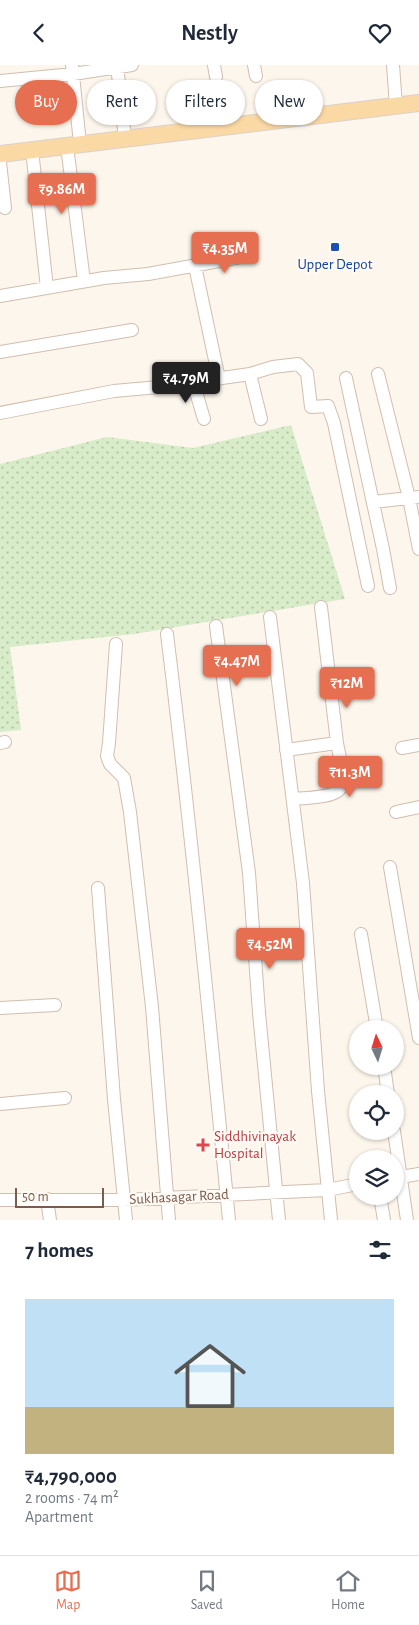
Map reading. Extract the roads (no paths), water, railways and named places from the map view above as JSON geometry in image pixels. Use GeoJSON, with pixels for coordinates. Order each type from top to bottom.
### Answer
{"type":"FeatureCollection","features":[{"type":"Feature","properties":{"kind":"main road"},"geometry":{"type":"LineString","coordinates":[[0,154],[419,103]]}},
{"type":"Feature","properties":{"kind":"street"},"geometry":{"type":"LineString","coordinates":[[30,65],[31,78]]}},
{"type":"Feature","properties":{"kind":"street"},"geometry":{"type":"LineString","coordinates":[[0,81],[31,78],[72,70],[132,65]]}},
{"type":"Feature","properties":{"kind":"street"},"geometry":{"type":"LineString","coordinates":[[393,65],[396,106]]}},
{"type":"Feature","properties":{"kind":"street"},"geometry":{"type":"LineString","coordinates":[[117,66],[125,139]]}},
{"type":"Feature","properties":{"kind":"street"},"geometry":{"type":"LineString","coordinates":[[72,70],[74,145],[84,281]]}},
{"type":"Feature","properties":{"kind":"street"},"geometry":{"type":"LineString","coordinates":[[32,150],[47,288]]}},
{"type":"Feature","properties":{"kind":"street"},"geometry":{"type":"LineString","coordinates":[[0,162],[5,208]]}},
{"type":"Feature","properties":{"kind":"street"},"geometry":{"type":"LineString","coordinates":[[0,296],[104,278],[148,274],[241,257]]}},
{"type":"Feature","properties":{"kind":"street"},"geometry":{"type":"LineString","coordinates":[[196,266],[219,379]]}},
{"type":"Feature","properties":{"kind":"street"},"geometry":{"type":"LineString","coordinates":[[0,352],[132,330]]}},
{"type":"Feature","properties":{"kind":"street"},"geometry":{"type":"LineString","coordinates":[[0,413],[114,391],[219,379],[250,374],[273,367],[298,364],[307,373],[312,407],[328,406],[334,423],[368,586]]}},
{"type":"Feature","properties":{"kind":"street"},"geometry":{"type":"LineString","coordinates":[[250,374],[261,419]]}},
{"type":"Feature","properties":{"kind":"street"},"geometry":{"type":"LineString","coordinates":[[378,374],[414,498],[419,549]]}},
{"type":"Feature","properties":{"kind":"street"},"geometry":{"type":"LineString","coordinates":[[346,378],[390,588]]}},
{"type":"Feature","properties":{"kind":"street"},"geometry":{"type":"LineString","coordinates":[[194,382],[204,419]]}},
{"type":"Feature","properties":{"kind":"street"},"geometry":{"type":"LineString","coordinates":[[373,502],[414,498]]}},
{"type":"Feature","properties":{"kind":"street"},"geometry":{"type":"LineString","coordinates":[[292,799],[327,795],[337,792],[341,788],[342,778],[322,607]]}},
{"type":"Feature","properties":{"kind":"street"},"geometry":{"type":"LineString","coordinates":[[270,617],[303,883],[318,1091],[331,1220]]}},
{"type":"Feature","properties":{"kind":"street"},"geometry":{"type":"LineString","coordinates":[[216,626],[249,873],[279,1220]]}},
{"type":"Feature","properties":{"kind":"street"},"geometry":{"type":"LineString","coordinates":[[167,634],[198,900],[228,1220]]}},
{"type":"Feature","properties":{"kind":"street"},"geometry":{"type":"LineString","coordinates":[[116,645],[107,755],[110,764],[124,778],[130,812],[152,1007],[169,1220]]}},
{"type":"Feature","properties":{"kind":"street"},"geometry":{"type":"LineString","coordinates":[[286,750],[337,743]]}},
{"type":"Feature","properties":{"kind":"street"},"geometry":{"type":"LineString","coordinates":[[402,748],[419,745]]}},
{"type":"Feature","properties":{"kind":"street"},"geometry":{"type":"LineString","coordinates":[[396,812],[419,807]]}},
{"type":"Feature","properties":{"kind":"street"},"geometry":{"type":"LineString","coordinates":[[390,867],[419,1038]]}},
{"type":"Feature","properties":{"kind":"street"},"geometry":{"type":"LineString","coordinates":[[98,888],[126,1220]]}},
{"type":"Feature","properties":{"kind":"street"},"geometry":{"type":"LineString","coordinates":[[361,934],[375,1020]]}},
{"type":"Feature","properties":{"kind":"street"},"geometry":{"type":"LineString","coordinates":[[0,1009],[54,1005]]}},
{"type":"Feature","properties":{"kind":"street"},"geometry":{"type":"LineString","coordinates":[[0,1104],[65,1098]]}},
{"type":"Feature","properties":{"kind":"street"},"geometry":{"type":"LineString","coordinates":[[404,1176],[419,1174]]}},
{"type":"Feature","properties":{"kind":"street","name":"Sukhasagar Road"},"geometry":{"type":"LineString","coordinates":[[0,1200],[123,1201],[327,1190],[349,1186]]}},
{"type":"Feature","properties":{"kind":"street"},"geometry":{"type":"LineString","coordinates":[[47,1199],[50,1220]]}},
{"type":"Feature","properties":{"kind":"street"},"geometry":{"type":"LineString","coordinates":[[382,1205],[384,1220]]}},
{"type":"Feature","properties":{"kind":"street"},"geometry":{"type":"LineString","coordinates":[[404,1205],[407,1220]]}},
{"type":"Feature","properties":{"kind":"place","name":"Upper Depot"},"geometry":{"type":"Point","coordinates":[335,247]}},
{"type":"Feature","properties":{"kind":"place","name":"Siddhivinayak Hospital"},"geometry":{"type":"Point","coordinates":[203,1145]}}]}
